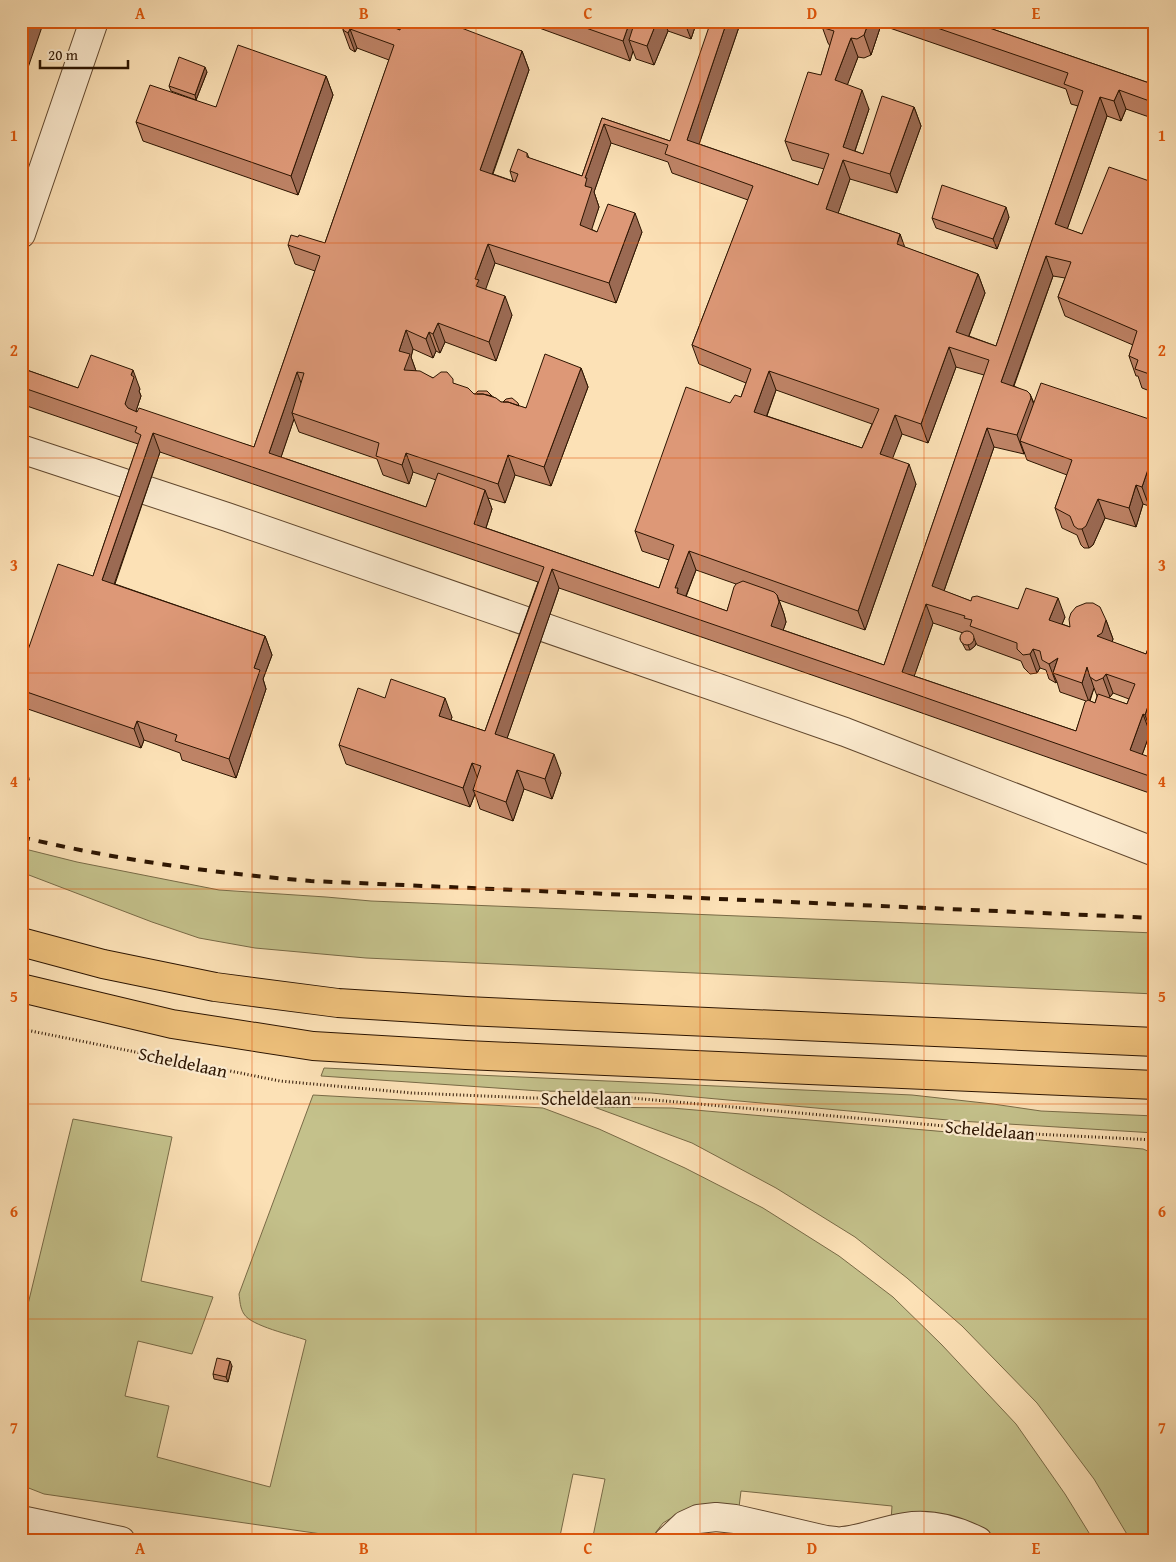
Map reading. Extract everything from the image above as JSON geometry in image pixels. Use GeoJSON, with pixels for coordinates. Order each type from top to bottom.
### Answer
{"type":"FeatureCollection","features":[{"type":"Feature","properties":{"kind":"main road"},"geometry":{"type":"LineString","coordinates":[[21,942],[103,964],[215,987],[338,1003],[466,1011],[1155,1042]]}},
{"type":"Feature","properties":{"kind":"main road","name":"Scheldelaan"},"geometry":{"type":"LineString","coordinates":[[21,988],[172,1024],[313,1046],[1155,1085]]}},
{"type":"Feature","properties":{"kind":"lane"},"geometry":{"type":"LineString","coordinates":[[21,234],[94,21]]}},
{"type":"Feature","properties":{"kind":"lane"},"geometry":{"type":"LineString","coordinates":[[21,449],[227,517],[845,732],[1155,852]]}},
{"type":"Feature","properties":{"kind":"lane"},"geometry":{"type":"LineString","coordinates":[[668,1541],[685,1525],[698,1519],[716,1517],[735,1519],[835,1541]]}},
{"type":"Feature","properties":{"kind":"lane"},"geometry":{"type":"LineString","coordinates":[[21,1520],[121,1541]]}},
{"type":"Feature","properties":{"kind":"lane"},"geometry":{"type":"LineString","coordinates":[[843,1541],[906,1526],[924,1526],[946,1528],[978,1541]]}},
{"type":"Feature","properties":{"kind":"path","name":"Scheldelaan"},"geometry":{"type":"LineString","coordinates":[[21,1029],[280,1081],[422,1093],[533,1098],[632,1098],[1034,1134],[1155,1140]]}},
{"type":"Feature","properties":{"kind":"shaded area"},"geometry":{"type":"Polygon","coordinates":[[[21,848],[77,862],[219,890],[371,901],[1155,933],[1155,994],[366,958],[255,948],[199,938],[21,872],[21,848]]]}},
{"type":"Feature","properties":{"kind":"shaded area"},"geometry":{"type":"Polygon","coordinates":[[[324,1068],[912,1095],[1041,1111],[1155,1116],[1155,1133],[959,1121],[651,1093],[540,1091],[321,1076],[324,1068]]]}},
{"type":"Feature","properties":{"kind":"shaded area"},"geometry":{"type":"Polygon","coordinates":[[[313,1095],[543,1108],[599,1129],[685,1168],[763,1208],[839,1256],[893,1297],[942,1345],[1016,1424],[1065,1494],[1094,1541],[998,1541],[962,1522],[891,1521],[892,1506],[741,1491],[739,1507],[676,1515],[663,1523],[652,1541],[592,1541],[605,1479],[573,1474],[559,1541],[370,1541],[44,1494],[21,1485],[21,1333],[73,1119],[172,1137],[141,1281],[213,1297],[192,1354],[138,1341],[125,1396],[169,1406],[157,1457],[270,1487],[306,1340],[272,1330],[248,1318],[240,1304],[239,1294],[313,1095]]]}},
{"type":"Feature","properties":{"kind":"shaded area"},"geometry":{"type":"Polygon","coordinates":[[[594,1107],[672,1108],[1143,1149],[1155,1154],[1155,1541],[1131,1541],[1094,1479],[1037,1403],[962,1326],[907,1278],[855,1237],[776,1188],[692,1143],[594,1107]]]}},
{"type":"Feature","properties":{"kind":"building"},"geometry":{"type":"Polygon","coordinates":[[[21,21],[31,21],[21,49],[21,21]]]}},
{"type":"Feature","properties":{"kind":"building"},"geometry":{"type":"Polygon","coordinates":[[[346,21],[377,21],[400,30],[402,21],[443,21],[522,51],[480,170],[515,182],[518,174],[510,171],[518,149],[527,153],[527,157],[582,176],[602,118],[670,141],[711,21],[727,21],[687,140],[818,185],[829,154],[785,141],[808,72],[821,75],[834,31],[824,28],[820,21],[869,21],[864,35],[857,39],[851,38],[835,80],[862,90],[843,147],[863,154],[882,96],[914,107],[890,174],[843,160],[826,209],[900,234],[897,244],[978,274],[956,332],[996,346],[1083,91],[1064,84],[1068,73],[917,21],[969,21],[1155,85],[1155,103],[1119,90],[1114,101],[1100,97],[1055,224],[1082,234],[1109,167],[1155,183],[1155,376],[1135,369],[1138,360],[1129,356],[1137,331],[1058,297],[1071,262],[1046,256],[1001,382],[1027,391],[1031,398],[1017,435],[987,428],[932,586],[971,601],[972,597],[977,596],[1018,609],[1026,588],[1058,598],[1049,620],[1070,627],[1069,619],[1076,607],[1086,603],[1093,603],[1100,607],[1106,620],[1102,633],[1097,636],[1146,654],[1155,630],[1155,713],[1154,709],[1148,706],[1145,715],[1143,714],[1130,750],[1155,759],[1155,778],[552,569],[495,734],[554,754],[545,779],[517,770],[506,802],[473,790],[481,766],[472,763],[463,788],[339,745],[358,688],[385,698],[391,679],[445,698],[439,716],[485,731],[544,567],[153,433],[102,580],[265,636],[254,668],[260,670],[229,759],[175,741],[177,735],[137,721],[134,729],[21,690],[21,670],[58,564],[93,576],[141,435],[135,432],[137,427],[21,387],[21,368],[78,388],[91,355],[133,370],[131,375],[134,377],[125,404],[128,408],[137,412],[139,408],[254,447],[320,256],[288,245],[291,235],[298,237],[299,235],[325,243],[394,45],[350,29],[348,33],[343,30],[346,21]],[[604,124],[585,178],[587,178],[585,186],[592,188],[580,225],[597,232],[608,204],[635,213],[609,283],[488,244],[475,279],[479,280],[476,286],[505,296],[489,342],[438,323],[433,334],[429,332],[426,339],[406,330],[399,351],[410,354],[404,370],[420,371],[433,378],[441,372],[447,372],[453,379],[453,383],[468,388],[474,394],[483,394],[496,398],[501,402],[508,402],[526,408],[545,354],[581,368],[544,467],[508,455],[498,484],[406,453],[402,465],[376,456],[379,443],[292,413],[304,373],[297,372],[269,453],[426,507],[438,473],[485,490],[474,524],[659,588],[674,545],[635,531],[686,387],[730,403],[735,395],[741,397],[751,369],[692,345],[753,186],[665,154],[668,145],[604,124]],[[949,347],[921,424],[895,415],[880,454],[909,464],[858,611],[689,551],[675,588],[678,588],[677,593],[727,611],[734,587],[743,581],[774,592],[777,595],[779,602],[771,626],[884,665],[989,360],[949,347]],[[769,371],[754,412],[862,448],[879,409],[769,371]],[[926,604],[902,672],[1076,731],[1085,702],[1088,700],[1095,703],[1098,694],[1127,704],[1135,684],[1106,674],[1103,678],[1096,681],[1090,677],[1087,667],[1082,683],[1053,673],[1058,658],[1049,664],[1042,660],[1040,651],[1033,649],[1030,654],[1023,655],[1017,649],[1017,643],[970,626],[972,620],[964,618],[965,616],[926,604]]]}},
{"type":"Feature","properties":{"kind":"building"},"geometry":{"type":"Polygon","coordinates":[[[566,21],[630,21],[623,41],[566,21]]]}},
{"type":"Feature","properties":{"kind":"building"},"geometry":{"type":"Polygon","coordinates":[[[635,21],[657,21],[647,46],[629,40],[635,21]]]}},
{"type":"Feature","properties":{"kind":"building"},"geometry":{"type":"Polygon","coordinates":[[[238,45],[326,76],[291,176],[136,122],[150,85],[216,107],[238,45]]]}},
{"type":"Feature","properties":{"kind":"building"},"geometry":{"type":"Polygon","coordinates":[[[179,57],[205,67],[195,95],[169,86],[179,57]]]}},
{"type":"Feature","properties":{"kind":"building"},"geometry":{"type":"Polygon","coordinates":[[[942,185],[1006,207],[993,239],[932,218],[942,185]]]}},
{"type":"Feature","properties":{"kind":"building"},"geometry":{"type":"Polygon","coordinates":[[[1041,383],[1155,421],[1155,449],[1142,487],[1136,485],[1129,508],[1098,499],[1086,526],[1078,529],[1074,526],[1070,516],[1055,508],[1072,460],[1020,441],[1041,383]]]}},
{"type":"Feature","properties":{"kind":"building"},"geometry":{"type":"Polygon","coordinates":[[[478,391],[487,391],[492,396],[475,394],[478,391]]]}},
{"type":"Feature","properties":{"kind":"building"},"geometry":{"type":"Polygon","coordinates":[[[512,398],[519,406],[503,402],[506,399],[512,398]]]}},
{"type":"Feature","properties":{"kind":"building"},"geometry":{"type":"Polygon","coordinates":[[[967,631],[972,633],[974,638],[972,643],[967,645],[962,643],[960,638],[962,633],[967,631]]]}},
{"type":"Feature","properties":{"kind":"building"},"geometry":{"type":"Polygon","coordinates":[[[21,772],[28,774],[24,786],[21,785],[21,772]]]}},
{"type":"Feature","properties":{"kind":"building"},"geometry":{"type":"Polygon","coordinates":[[[217,1358],[230,1361],[226,1377],[213,1374],[217,1358]]]}},
{"type":"Feature","properties":{"kind":"railway"},"geometry":{"type":"LineString","coordinates":[[21,837],[165,865],[311,881],[1155,918]]}}]}
